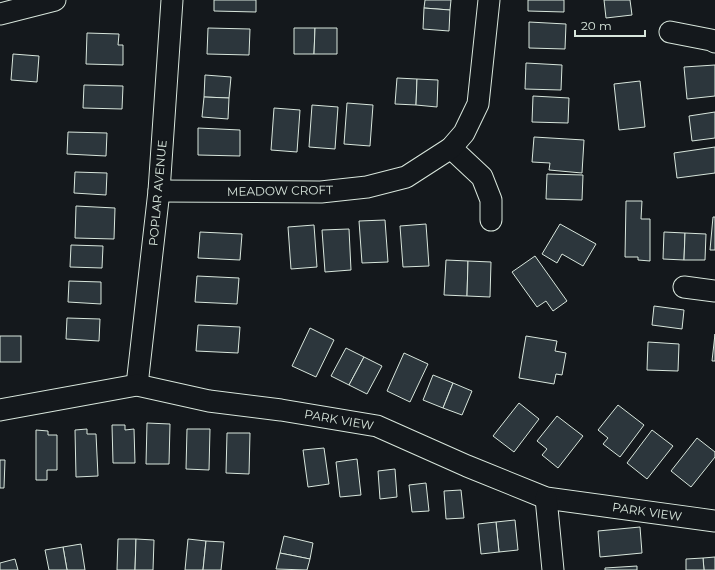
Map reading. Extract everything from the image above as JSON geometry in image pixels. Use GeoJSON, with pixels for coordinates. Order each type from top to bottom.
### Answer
{"type":"FeatureCollection","features":[{"type":"Feature","properties":{"kind":"street"},"geometry":{"type":"LineString","coordinates":[[0,14],[54,0]]}},
{"type":"Feature","properties":{"kind":"street","name":"POPLAR AVENUE"},"geometry":{"type":"LineString","coordinates":[[137,385],[159,191],[172,0]]}},
{"type":"Feature","properties":{"kind":"street","name":"MEADOW CROFT"},"geometry":{"type":"LineString","coordinates":[[159,191],[321,192],[367,187],[406,177],[451,148],[464,133],[478,104],[489,0]]}},
{"type":"Feature","properties":{"kind":"street"},"geometry":{"type":"LineString","coordinates":[[670,32],[715,42]]}},
{"type":"Feature","properties":{"kind":"street"},"geometry":{"type":"LineString","coordinates":[[451,148],[482,177],[491,200],[491,220]]}},
{"type":"Feature","properties":{"kind":"street"},"geometry":{"type":"LineString","coordinates":[[684,287],[715,291]]}},
{"type":"Feature","properties":{"kind":"street","name":"PARK VIEW"},"geometry":{"type":"LineString","coordinates":[[0,410],[137,385],[209,401],[281,410],[376,426],[466,466],[546,498],[715,521]]}},
{"type":"Feature","properties":{"kind":"street"},"geometry":{"type":"LineString","coordinates":[[546,498],[554,570]]}},
{"type":"Feature","properties":{"kind":"building"},"geometry":{"type":"Polygon","coordinates":[[[214,0],[256,0],[256,12],[214,11],[214,0]]]}},
{"type":"Feature","properties":{"kind":"building"},"geometry":{"type":"Polygon","coordinates":[[[425,0],[451,0],[450,10],[424,8],[425,0]]]}},
{"type":"Feature","properties":{"kind":"building"},"geometry":{"type":"Polygon","coordinates":[[[528,0],[564,0],[564,12],[528,11],[528,0]]]}},
{"type":"Feature","properties":{"kind":"building"},"geometry":{"type":"Polygon","coordinates":[[[604,0],[630,0],[632,15],[606,18],[604,0]]]}},
{"type":"Feature","properties":{"kind":"building"},"geometry":{"type":"Polygon","coordinates":[[[424,8],[450,10],[449,31],[423,29],[424,8]]]}},
{"type":"Feature","properties":{"kind":"building"},"geometry":{"type":"Polygon","coordinates":[[[529,22],[566,24],[565,49],[529,48],[529,22]]]}},
{"type":"Feature","properties":{"kind":"building"},"geometry":{"type":"Polygon","coordinates":[[[208,28],[250,29],[249,55],[207,54],[208,28]]]}},
{"type":"Feature","properties":{"kind":"building"},"geometry":{"type":"Polygon","coordinates":[[[294,28],[315,28],[314,54],[294,54],[294,28]]]}},
{"type":"Feature","properties":{"kind":"building"},"geometry":{"type":"Polygon","coordinates":[[[315,28],[337,28],[337,54],[314,54],[315,28]]]}},
{"type":"Feature","properties":{"kind":"building"},"geometry":{"type":"Polygon","coordinates":[[[87,33],[119,34],[118,45],[123,45],[123,65],[86,64],[87,33]]]}},
{"type":"Feature","properties":{"kind":"building"},"geometry":{"type":"Polygon","coordinates":[[[13,54],[39,56],[37,82],[11,80],[13,54]]]}},
{"type":"Feature","properties":{"kind":"building"},"geometry":{"type":"Polygon","coordinates":[[[526,63],[562,65],[561,90],[525,89],[526,63]]]}},
{"type":"Feature","properties":{"kind":"building"},"geometry":{"type":"Polygon","coordinates":[[[715,65],[715,96],[687,99],[684,67],[715,65]]]}},
{"type":"Feature","properties":{"kind":"building"},"geometry":{"type":"Polygon","coordinates":[[[205,75],[231,77],[229,98],[204,97],[205,75]]]}},
{"type":"Feature","properties":{"kind":"building"},"geometry":{"type":"Polygon","coordinates":[[[397,78],[417,79],[416,105],[395,104],[397,78]]]}},
{"type":"Feature","properties":{"kind":"building"},"geometry":{"type":"Polygon","coordinates":[[[417,79],[438,80],[437,107],[416,105],[417,79]]]}},
{"type":"Feature","properties":{"kind":"building"},"geometry":{"type":"Polygon","coordinates":[[[640,81],[645,127],[619,130],[614,84],[640,81]]]}},
{"type":"Feature","properties":{"kind":"building"},"geometry":{"type":"Polygon","coordinates":[[[84,85],[123,86],[122,109],[83,108],[84,85]]]}},
{"type":"Feature","properties":{"kind":"building"},"geometry":{"type":"Polygon","coordinates":[[[533,96],[569,98],[568,123],[532,122],[533,96]]]}},
{"type":"Feature","properties":{"kind":"building"},"geometry":{"type":"Polygon","coordinates":[[[204,97],[229,98],[228,119],[202,117],[204,97]]]}},
{"type":"Feature","properties":{"kind":"building"},"geometry":{"type":"Polygon","coordinates":[[[347,103],[373,105],[370,146],[344,144],[347,103]]]}},
{"type":"Feature","properties":{"kind":"building"},"geometry":{"type":"Polygon","coordinates":[[[312,105],[338,107],[335,149],[309,147],[312,105]]]}},
{"type":"Feature","properties":{"kind":"building"},"geometry":{"type":"Polygon","coordinates":[[[274,108],[300,110],[297,152],[271,150],[274,108]]]}},
{"type":"Feature","properties":{"kind":"building"},"geometry":{"type":"Polygon","coordinates":[[[715,112],[715,138],[692,141],[689,116],[715,112]]]}},
{"type":"Feature","properties":{"kind":"building"},"geometry":{"type":"Polygon","coordinates":[[[198,128],[240,130],[240,156],[198,155],[198,128]]]}},
{"type":"Feature","properties":{"kind":"building"},"geometry":{"type":"Polygon","coordinates":[[[68,132],[107,133],[106,156],[67,154],[68,132]]]}},
{"type":"Feature","properties":{"kind":"building"},"geometry":{"type":"Polygon","coordinates":[[[534,137],[584,140],[582,173],[549,170],[550,163],[532,162],[534,137]]]}},
{"type":"Feature","properties":{"kind":"building"},"geometry":{"type":"Polygon","coordinates":[[[715,147],[715,173],[677,178],[674,153],[715,147]]]}},
{"type":"Feature","properties":{"kind":"building"},"geometry":{"type":"Polygon","coordinates":[[[75,172],[107,173],[106,195],[74,193],[75,172]]]}},
{"type":"Feature","properties":{"kind":"building"},"geometry":{"type":"Polygon","coordinates":[[[547,174],[583,175],[582,200],[546,199],[547,174]]]}},
{"type":"Feature","properties":{"kind":"building"},"geometry":{"type":"Polygon","coordinates":[[[626,201],[642,201],[641,219],[650,219],[650,261],[638,260],[638,257],[625,257],[626,201]]]}},
{"type":"Feature","properties":{"kind":"building"},"geometry":{"type":"Polygon","coordinates":[[[76,206],[115,208],[114,239],[75,238],[76,206]]]}},
{"type":"Feature","properties":{"kind":"building"},"geometry":{"type":"Polygon","coordinates":[[[713,217],[715,217],[715,250],[710,250],[713,217]]]}},
{"type":"Feature","properties":{"kind":"building"},"geometry":{"type":"Polygon","coordinates":[[[385,220],[388,262],[362,263],[359,221],[385,220]]]}},
{"type":"Feature","properties":{"kind":"building"},"geometry":{"type":"Polygon","coordinates":[[[426,224],[429,266],[403,267],[400,226],[426,224]]]}},
{"type":"Feature","properties":{"kind":"building"},"geometry":{"type":"Polygon","coordinates":[[[560,224],[596,244],[583,266],[562,254],[557,263],[542,254],[560,224]]]}},
{"type":"Feature","properties":{"kind":"building"},"geometry":{"type":"Polygon","coordinates":[[[314,225],[317,267],[291,269],[288,227],[314,225]]]}},
{"type":"Feature","properties":{"kind":"building"},"geometry":{"type":"Polygon","coordinates":[[[349,229],[351,270],[325,272],[322,230],[349,229]]]}},
{"type":"Feature","properties":{"kind":"building"},"geometry":{"type":"Polygon","coordinates":[[[200,232],[242,234],[240,260],[198,258],[200,232]]]}},
{"type":"Feature","properties":{"kind":"building"},"geometry":{"type":"Polygon","coordinates":[[[664,232],[685,233],[684,260],[663,259],[664,232]]]}},
{"type":"Feature","properties":{"kind":"building"},"geometry":{"type":"Polygon","coordinates":[[[685,233],[706,234],[705,260],[684,260],[685,233]]]}},
{"type":"Feature","properties":{"kind":"building"},"geometry":{"type":"Polygon","coordinates":[[[71,245],[103,246],[102,268],[70,267],[71,245]]]}},
{"type":"Feature","properties":{"kind":"building"},"geometry":{"type":"Polygon","coordinates":[[[535,256],[567,301],[553,311],[546,301],[537,307],[512,272],[535,256]]]}},
{"type":"Feature","properties":{"kind":"building"},"geometry":{"type":"Polygon","coordinates":[[[446,260],[468,261],[467,296],[444,295],[446,260]]]}},
{"type":"Feature","properties":{"kind":"building"},"geometry":{"type":"Polygon","coordinates":[[[468,261],[491,262],[490,297],[467,296],[468,261]]]}},
{"type":"Feature","properties":{"kind":"building"},"geometry":{"type":"Polygon","coordinates":[[[197,276],[239,278],[237,304],[195,302],[197,276]]]}},
{"type":"Feature","properties":{"kind":"building"},"geometry":{"type":"Polygon","coordinates":[[[69,281],[101,282],[101,304],[68,302],[69,281]]]}},
{"type":"Feature","properties":{"kind":"building"},"geometry":{"type":"Polygon","coordinates":[[[654,306],[684,310],[682,329],[652,325],[654,306]]]}},
{"type":"Feature","properties":{"kind":"building"},"geometry":{"type":"Polygon","coordinates":[[[67,318],[100,319],[99,341],[66,339],[67,318]]]}},
{"type":"Feature","properties":{"kind":"building"},"geometry":{"type":"Polygon","coordinates":[[[198,325],[240,327],[238,353],[196,351],[198,325]]]}},
{"type":"Feature","properties":{"kind":"building"},"geometry":{"type":"Polygon","coordinates":[[[310,328],[334,340],[316,377],[292,366],[310,328]]]}},
{"type":"Feature","properties":{"kind":"building"},"geometry":{"type":"Polygon","coordinates":[[[715,334],[715,361],[712,361],[715,334]]]}},
{"type":"Feature","properties":{"kind":"building"},"geometry":{"type":"Polygon","coordinates":[[[0,336],[21,336],[21,362],[0,362],[0,336]]]}},
{"type":"Feature","properties":{"kind":"building"},"geometry":{"type":"Polygon","coordinates":[[[526,336],[557,341],[555,351],[566,353],[562,375],[556,374],[554,384],[519,378],[526,336]]]}},
{"type":"Feature","properties":{"kind":"building"},"geometry":{"type":"Polygon","coordinates":[[[648,342],[679,344],[678,371],[647,370],[648,342]]]}},
{"type":"Feature","properties":{"kind":"building"},"geometry":{"type":"Polygon","coordinates":[[[346,348],[364,357],[349,385],[331,376],[346,348]]]}},
{"type":"Feature","properties":{"kind":"building"},"geometry":{"type":"Polygon","coordinates":[[[404,353],[428,364],[410,402],[387,391],[404,353]]]}},
{"type":"Feature","properties":{"kind":"building"},"geometry":{"type":"Polygon","coordinates":[[[364,357],[382,366],[367,394],[349,385],[364,357]]]}},
{"type":"Feature","properties":{"kind":"building"},"geometry":{"type":"Polygon","coordinates":[[[433,375],[453,383],[443,408],[423,400],[433,375]]]}},
{"type":"Feature","properties":{"kind":"building"},"geometry":{"type":"Polygon","coordinates":[[[453,383],[472,391],[462,415],[443,408],[453,383]]]}},
{"type":"Feature","properties":{"kind":"building"},"geometry":{"type":"Polygon","coordinates":[[[519,403],[539,419],[514,452],[493,436],[519,403]]]}},
{"type":"Feature","properties":{"kind":"building"},"geometry":{"type":"Polygon","coordinates":[[[618,405],[644,425],[620,457],[603,444],[608,438],[598,430],[618,405]]]}},
{"type":"Feature","properties":{"kind":"building"},"geometry":{"type":"Polygon","coordinates":[[[557,416],[583,436],[558,468],[542,455],[547,449],[537,441],[557,416]]]}},
{"type":"Feature","properties":{"kind":"building"},"geometry":{"type":"Polygon","coordinates":[[[147,423],[170,424],[169,464],[146,464],[147,423]]]}},
{"type":"Feature","properties":{"kind":"building"},"geometry":{"type":"Polygon","coordinates":[[[112,425],[125,425],[125,430],[134,429],[135,463],[113,463],[112,425]]]}},
{"type":"Feature","properties":{"kind":"building"},"geometry":{"type":"Polygon","coordinates":[[[87,429],[87,434],[96,434],[98,476],[76,477],[75,430],[87,429]]]}},
{"type":"Feature","properties":{"kind":"building"},"geometry":{"type":"Polygon","coordinates":[[[187,429],[210,429],[209,470],[186,469],[187,429]]]}},
{"type":"Feature","properties":{"kind":"building"},"geometry":{"type":"Polygon","coordinates":[[[36,430],[48,431],[48,435],[57,435],[57,470],[47,470],[47,480],[36,480],[36,430]]]}},
{"type":"Feature","properties":{"kind":"building"},"geometry":{"type":"Polygon","coordinates":[[[652,430],[673,446],[647,479],[627,463],[652,430]]]}},
{"type":"Feature","properties":{"kind":"building"},"geometry":{"type":"Polygon","coordinates":[[[227,433],[250,433],[249,474],[226,473],[227,433]]]}},
{"type":"Feature","properties":{"kind":"building"},"geometry":{"type":"Polygon","coordinates":[[[697,438],[715,452],[715,457],[691,487],[671,471],[697,438]]]}},
{"type":"Feature","properties":{"kind":"building"},"geometry":{"type":"Polygon","coordinates":[[[324,448],[329,484],[308,487],[303,450],[324,448]]]}},
{"type":"Feature","properties":{"kind":"building"},"geometry":{"type":"Polygon","coordinates":[[[357,459],[361,495],[340,497],[336,462],[357,459]]]}},
{"type":"Feature","properties":{"kind":"building"},"geometry":{"type":"Polygon","coordinates":[[[0,460],[5,460],[4,488],[0,488],[0,460]]]}},
{"type":"Feature","properties":{"kind":"building"},"geometry":{"type":"Polygon","coordinates":[[[395,469],[397,497],[380,499],[378,471],[395,469]]]}},
{"type":"Feature","properties":{"kind":"building"},"geometry":{"type":"Polygon","coordinates":[[[426,483],[429,511],[412,512],[409,485],[426,483]]]}},
{"type":"Feature","properties":{"kind":"building"},"geometry":{"type":"Polygon","coordinates":[[[461,490],[464,518],[446,519],[444,491],[461,490]]]}},
{"type":"Feature","properties":{"kind":"building"},"geometry":{"type":"Polygon","coordinates":[[[515,520],[518,550],[499,552],[496,522],[515,520]]]}},
{"type":"Feature","properties":{"kind":"building"},"geometry":{"type":"Polygon","coordinates":[[[496,522],[499,552],[481,554],[478,524],[496,522]]]}},
{"type":"Feature","properties":{"kind":"building"},"geometry":{"type":"Polygon","coordinates":[[[640,527],[642,553],[600,557],[598,531],[640,527]]]}},
{"type":"Feature","properties":{"kind":"building"},"geometry":{"type":"Polygon","coordinates":[[[284,536],[313,543],[310,559],[280,553],[284,536]]]}},
{"type":"Feature","properties":{"kind":"building"},"geometry":{"type":"Polygon","coordinates":[[[118,539],[136,539],[135,570],[117,570],[118,539]]]}},
{"type":"Feature","properties":{"kind":"building"},"geometry":{"type":"Polygon","coordinates":[[[136,539],[154,540],[153,570],[135,570],[136,539]]]}},
{"type":"Feature","properties":{"kind":"building"},"geometry":{"type":"Polygon","coordinates":[[[188,539],[206,541],[203,570],[185,570],[188,539]]]}},
{"type":"Feature","properties":{"kind":"building"},"geometry":{"type":"Polygon","coordinates":[[[206,541],[224,542],[221,570],[203,570],[206,541]]]}},
{"type":"Feature","properties":{"kind":"building"},"geometry":{"type":"Polygon","coordinates":[[[81,544],[85,570],[67,570],[63,547],[81,544]]]}},
{"type":"Feature","properties":{"kind":"building"},"geometry":{"type":"Polygon","coordinates":[[[63,547],[67,570],[49,570],[45,550],[63,547]]]}},
{"type":"Feature","properties":{"kind":"building"},"geometry":{"type":"Polygon","coordinates":[[[280,553],[310,559],[307,570],[276,569],[280,553]]]}},
{"type":"Feature","properties":{"kind":"building"},"geometry":{"type":"Polygon","coordinates":[[[715,557],[715,570],[704,570],[703,558],[715,557]]]}},
{"type":"Feature","properties":{"kind":"building"},"geometry":{"type":"Polygon","coordinates":[[[703,558],[704,570],[686,570],[686,559],[703,558]]]}},
{"type":"Feature","properties":{"kind":"building"},"geometry":{"type":"Polygon","coordinates":[[[15,559],[18,570],[0,570],[0,563],[15,559]]]}},
{"type":"Feature","properties":{"kind":"building"},"geometry":{"type":"Polygon","coordinates":[[[637,566],[637,570],[605,570],[605,568],[637,566]]]}}]}
